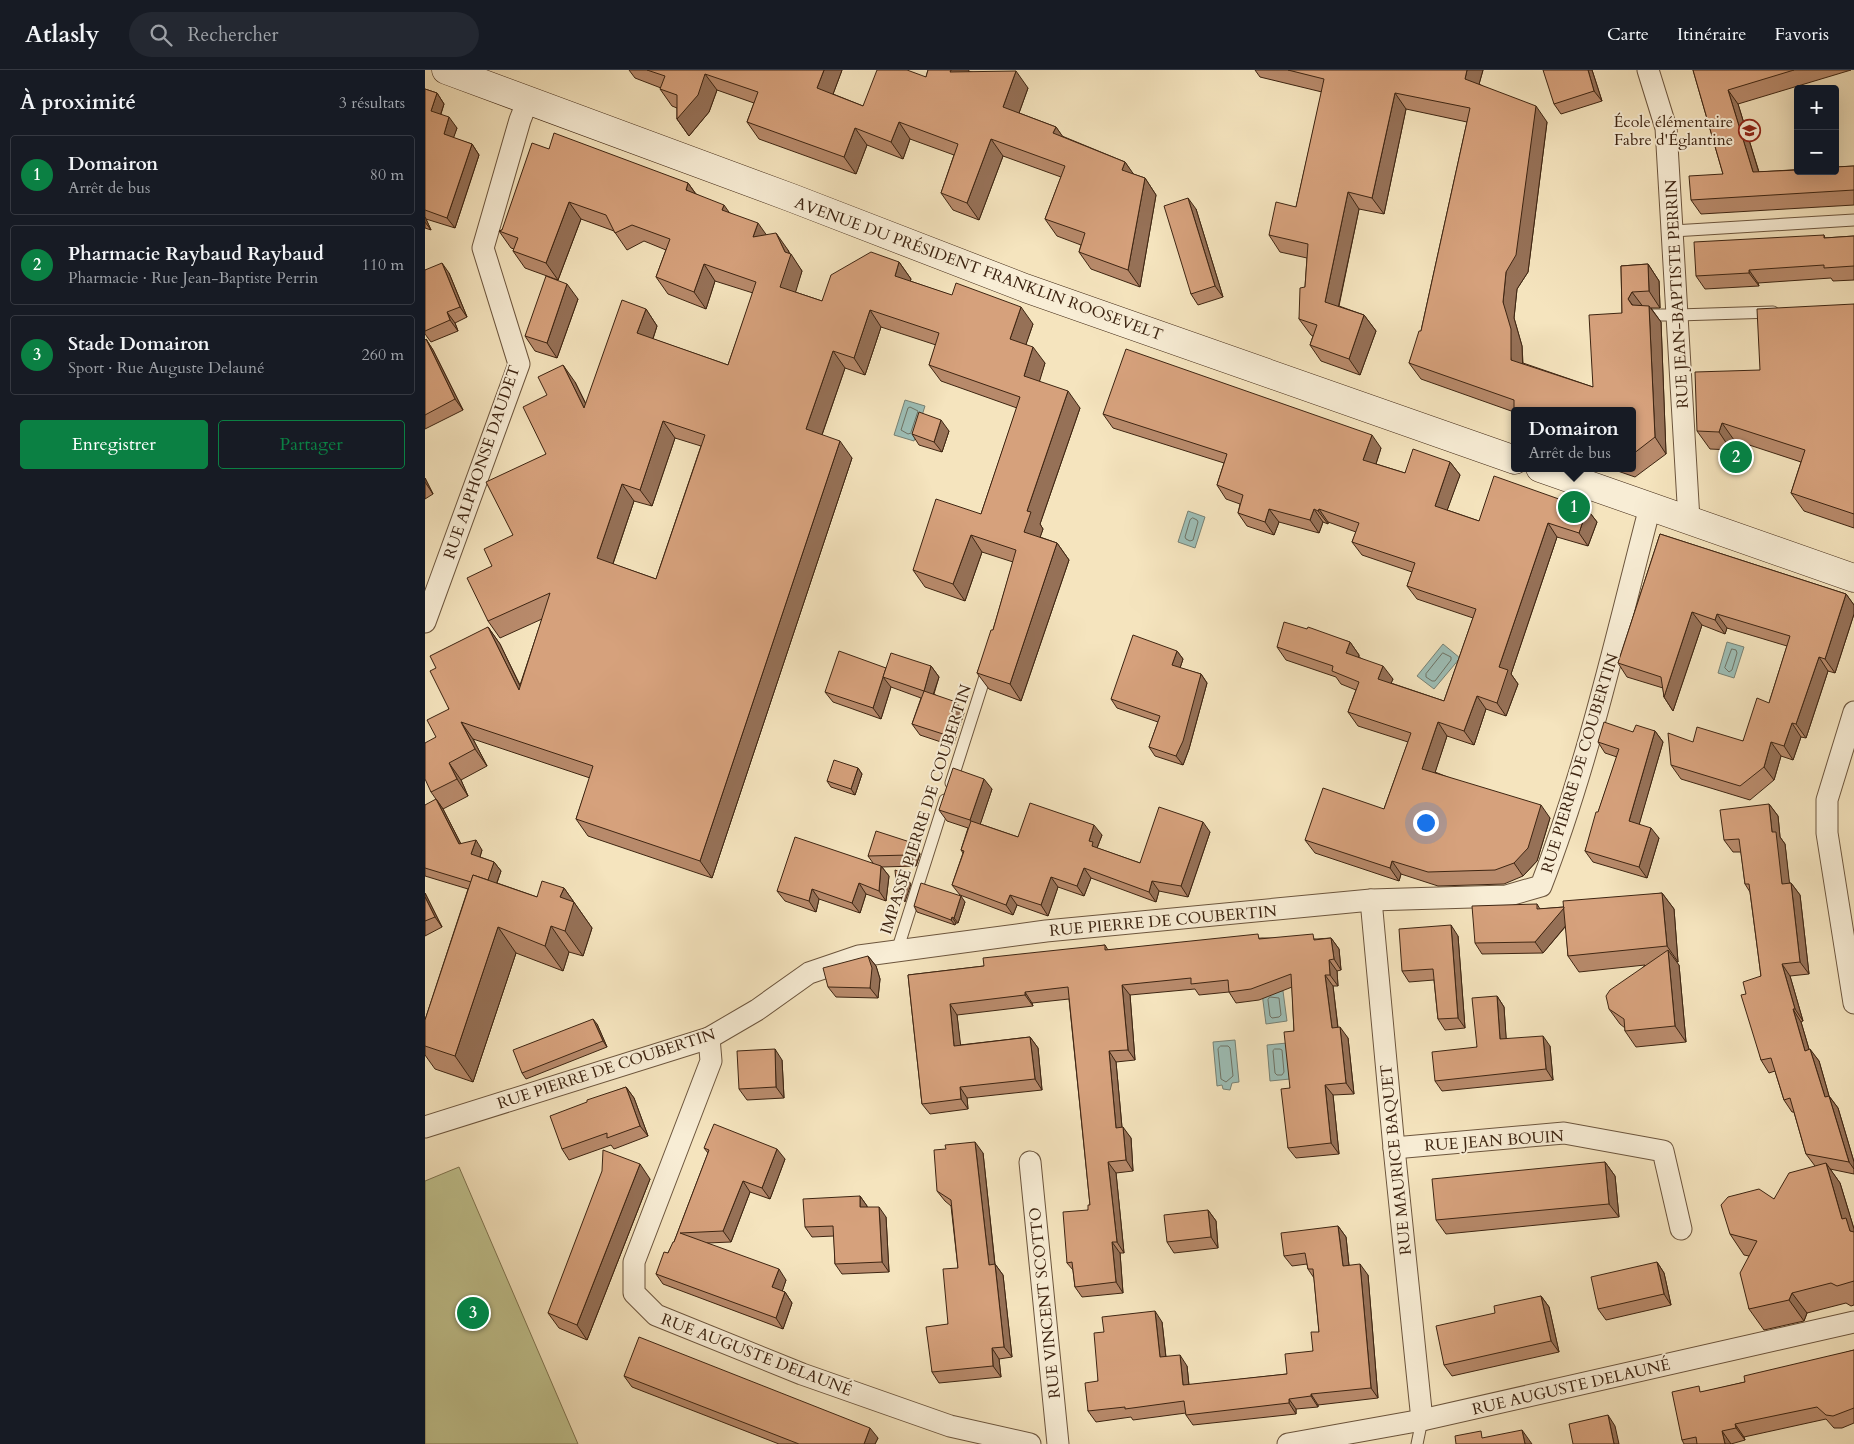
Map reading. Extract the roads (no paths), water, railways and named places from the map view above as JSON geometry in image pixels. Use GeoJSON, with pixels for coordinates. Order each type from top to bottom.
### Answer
{"type":"FeatureCollection","features":[{"type":"Feature","properties":{"kind":"main road","name":"AVENUE DU PRÉSIDENT FRANKLIN ROOSEVELT"},"geometry":{"type":"LineString","coordinates":[[446,70],[793,198],[1025,288],[1511,459]]}},
{"type":"Feature","properties":{"kind":"main road"},"geometry":{"type":"LineString","coordinates":[[1551,472],[1854,578]]}},
{"type":"Feature","properties":{"kind":"street","name":"RUE JEAN-BAPTISTE PERRIN"},"geometry":{"type":"LineString","coordinates":[[1649,70],[1666,128],[1689,520]]}},
{"type":"Feature","properties":{"kind":"street","name":"RUE ALPHONSE DAUDET"},"geometry":{"type":"LineString","coordinates":[[425,622],[431,586],[519,364],[483,248],[520,120],[528,100]]}},
{"type":"Feature","properties":{"kind":"street","name":"RUE PIERRE DE COUBERTIN"},"geometry":{"type":"LineString","coordinates":[[425,1127],[709,1038],[757,1010],[809,973],[859,956],[1046,931],[1371,900],[1506,896],[1541,886],[1554,854],[1596,714],[1650,507]]}},
{"type":"Feature","properties":{"kind":"street"},"geometry":{"type":"LineString","coordinates":[[1854,712],[1827,800],[1827,833],[1854,1003]]}},
{"type":"Feature","properties":{"kind":"street","name":"RUE MAURICE BAQUET"},"geometry":{"type":"LineString","coordinates":[[1371,900],[1422,1420]]}},
{"type":"Feature","properties":{"kind":"street","name":"RUE AUGUSTE DELAUNÉ"},"geometry":{"type":"LineString","coordinates":[[709,1038],[711,1061],[634,1262],[635,1294],[656,1316],[802,1374],[950,1426],[1030,1444]]}},
{"type":"Feature","properties":{"kind":"street","name":"RUE JEAN BOUIN"},"geometry":{"type":"LineString","coordinates":[[1394,1148],[1564,1133],[1663,1152],[1681,1230]]}},
{"type":"Feature","properties":{"kind":"street","name":"RUE VINCENT SCOTTO"},"geometry":{"type":"LineString","coordinates":[[1030,1162],[1058,1444]]}},
{"type":"Feature","properties":{"kind":"street","name":"RUE AUGUSTE DELAUNÉ"},"geometry":{"type":"LineString","coordinates":[[1288,1444],[1422,1420],[1854,1322]]}},
{"type":"Feature","properties":{"kind":"lane"},"geometry":{"type":"LineString","coordinates":[[1673,231],[1854,220]]}},
{"type":"Feature","properties":{"kind":"lane"},"geometry":{"type":"LineString","coordinates":[[1647,314],[1785,312]]}},
{"type":"Feature","properties":{"kind":"lane","name":"IMPASSE PIERRE DE COUBERTIN"},"geometry":{"type":"LineString","coordinates":[[897,951],[991,658]]}},
{"type":"Feature","properties":{"kind":"lane"},"geometry":{"type":"LineString","coordinates":[[1417,1444],[1422,1420]]}},
{"type":"Feature","properties":{"kind":"water"},"geometry":{"type":"Polygon","coordinates":[[[905,400],[925,406],[914,441],[894,435],[905,400]]]}},
{"type":"Feature","properties":{"kind":"water"},"geometry":{"type":"Polygon","coordinates":[[[1188,511],[1205,517],[1195,548],[1178,542],[1188,511]]]}},
{"type":"Feature","properties":{"kind":"water"},"geometry":{"type":"Polygon","coordinates":[[[1727,642],[1744,647],[1734,678],[1718,673],[1727,642]]]}},
{"type":"Feature","properties":{"kind":"water"},"geometry":{"type":"Polygon","coordinates":[[[1443,644],[1460,658],[1434,689],[1417,676],[1443,644]]]}},
{"type":"Feature","properties":{"kind":"water"},"geometry":{"type":"Polygon","coordinates":[[[1283,991],[1287,1021],[1266,1024],[1262,993],[1283,991]]]}},
{"type":"Feature","properties":{"kind":"water"},"geometry":{"type":"Polygon","coordinates":[[[1235,1040],[1239,1082],[1232,1083],[1230,1090],[1223,1089],[1222,1085],[1217,1086],[1213,1042],[1235,1040]]]}},
{"type":"Feature","properties":{"kind":"water"},"geometry":{"type":"Polygon","coordinates":[[[1287,1043],[1290,1079],[1270,1081],[1267,1045],[1287,1043]]]}},
{"type":"Feature","properties":{"kind":"place","name":"École élémentaire Fabre d'Églantine"},"geometry":{"type":"Point","coordinates":[1749,130]}},
{"type":"Feature","properties":{"kind":"place","name":"Pharmacie Raybaud Raybaud"},"geometry":{"type":"Point","coordinates":[1736,457]}},
{"type":"Feature","properties":{"kind":"place","name":"Domairon"},"geometry":{"type":"Point","coordinates":[1574,507]}},
{"type":"Feature","properties":{"kind":"place","name":"Stade Domairon"},"geometry":{"type":"Point","coordinates":[473,1313]}}]}
